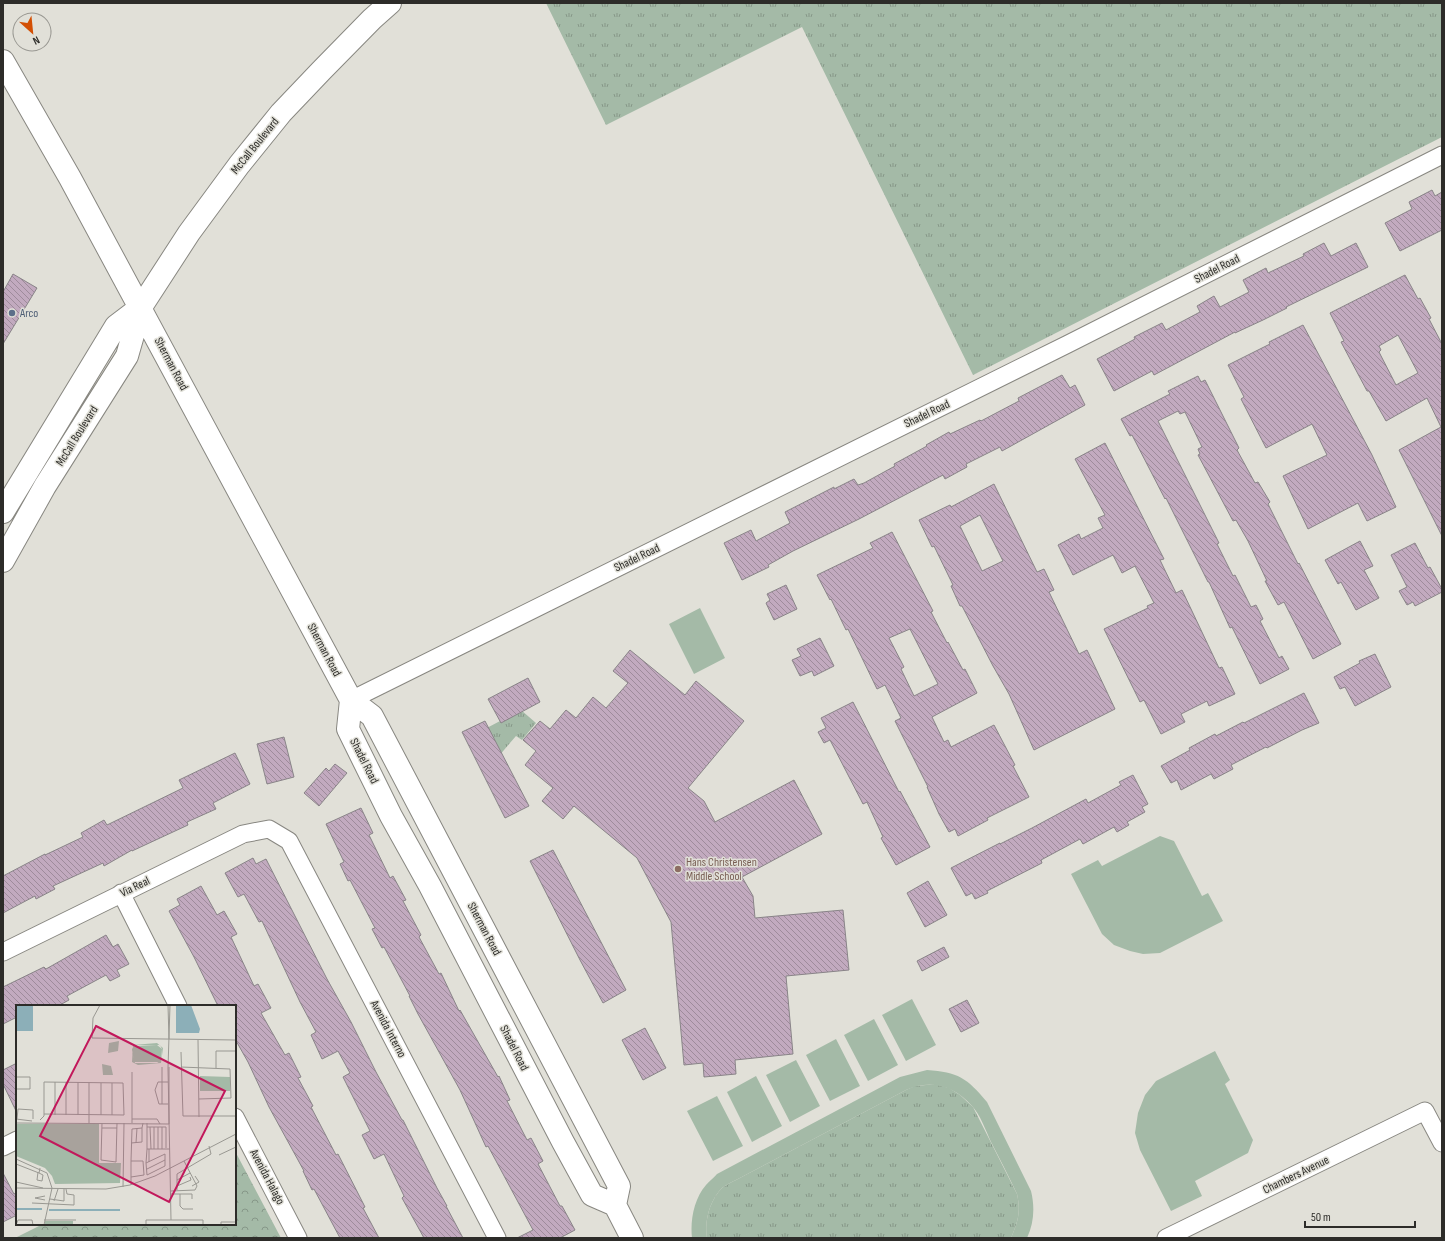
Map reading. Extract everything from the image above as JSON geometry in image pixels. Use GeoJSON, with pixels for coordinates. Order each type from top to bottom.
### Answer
{"type":"FeatureCollection","features":[{"type":"Feature","properties":{"kind":"street","name":"McCall Boulevard"},"geometry":{"type":"LineString","coordinates":[[3,561],[45,486],[128,356],[141,308],[189,234],[239,165],[281,113],[320,70],[390,3]]}},
{"type":"Feature","properties":{"kind":"street","name":"Sherman Road"},"geometry":{"type":"LineString","coordinates":[[3,61],[70,178],[141,308],[351,700],[372,716],[619,1186],[615,1205]]}},
{"type":"Feature","properties":{"kind":"street","name":"Shadel Road"},"geometry":{"type":"LineString","coordinates":[[615,1205],[592,1195],[434,893],[392,816],[348,729],[351,700],[1068,344],[1442,155]]}},
{"type":"Feature","properties":{"kind":"street","name":"McCall Boulevard"},"geometry":{"type":"LineString","coordinates":[[3,512],[116,326],[141,308]]}},
{"type":"Feature","properties":{"kind":"street","name":"Via Real"},"geometry":{"type":"LineString","coordinates":[[3,952],[243,834],[269,829]]}},
{"type":"Feature","properties":{"kind":"street","name":"Avenida Interno"},"geometry":{"type":"LineString","coordinates":[[269,829],[289,841],[497,1238]]}},
{"type":"Feature","properties":{"kind":"street"},"geometry":{"type":"LineString","coordinates":[[121,893],[177,1005]]}},
{"type":"Feature","properties":{"kind":"street","name":"Chambers Avenue"},"geometry":{"type":"LineString","coordinates":[[1166,1238],[1425,1111],[1442,1143]]}},
{"type":"Feature","properties":{"kind":"street","name":"Avenida Halago"},"geometry":{"type":"LineString","coordinates":[[236,1119],[298,1238]]}},
{"type":"Feature","properties":{"kind":"street"},"geometry":{"type":"LineString","coordinates":[[3,1147],[16,1140]]}},
{"type":"Feature","properties":{"kind":"street"},"geometry":{"type":"LineString","coordinates":[[615,1205],[632,1238]]}},
{"type":"Feature","properties":{"kind":"green space"},"geometry":{"type":"Polygon","coordinates":[[[546,3],[1442,3],[1442,137],[973,375],[802,27],[606,125],[546,3]]]}},
{"type":"Feature","properties":{"kind":"green space"},"geometry":{"type":"Polygon","coordinates":[[[700,608],[725,658],[694,674],[669,624],[700,608]]]}},
{"type":"Feature","properties":{"kind":"green space"},"geometry":{"type":"Polygon","coordinates":[[[521,710],[536,723],[522,740],[516,736],[498,757],[483,730],[521,710]]]}},
{"type":"Feature","properties":{"kind":"green space"},"geometry":{"type":"Polygon","coordinates":[[[1160,836],[1174,841],[1202,896],[1208,893],[1223,921],[1160,953],[1143,954],[1114,945],[1102,934],[1071,874],[1098,860],[1102,866],[1160,836]]]}},
{"type":"Feature","properties":{"kind":"green space"},"geometry":{"type":"Polygon","coordinates":[[[912,999],[936,1045],[906,1061],[882,1015],[912,999]]]}},
{"type":"Feature","properties":{"kind":"green space"},"geometry":{"type":"Polygon","coordinates":[[[874,1019],[898,1065],[868,1081],[844,1035],[874,1019]]]}},
{"type":"Feature","properties":{"kind":"green space"},"geometry":{"type":"Polygon","coordinates":[[[836,1039],[860,1086],[830,1101],[806,1055],[836,1039]]]}},
{"type":"Feature","properties":{"kind":"green space"},"geometry":{"type":"Polygon","coordinates":[[[1215,1051],[1230,1080],[1225,1084],[1253,1140],[1248,1153],[1195,1181],[1202,1196],[1171,1211],[1140,1150],[1135,1133],[1138,1113],[1145,1095],[1156,1081],[1215,1051]]]}},
{"type":"Feature","properties":{"kind":"green space"},"geometry":{"type":"Polygon","coordinates":[[[796,1060],[820,1106],[790,1122],[766,1075],[796,1060]]]}},
{"type":"Feature","properties":{"kind":"green space"},"geometry":{"type":"Polygon","coordinates":[[[927,1070],[947,1072],[961,1078],[974,1087],[987,1102],[1031,1191],[1033,1215],[1027,1238],[1011,1238],[1018,1216],[1019,1206],[1017,1194],[978,1113],[965,1099],[950,1089],[942,1086],[924,1085],[906,1090],[722,1188],[714,1198],[709,1211],[706,1225],[707,1238],[692,1238],[692,1217],[698,1197],[707,1184],[717,1174],[900,1077],[927,1070]]]}},
{"type":"Feature","properties":{"kind":"green space"},"geometry":{"type":"Polygon","coordinates":[[[756,1076],[782,1126],[752,1142],[727,1092],[756,1076]]]}},
{"type":"Feature","properties":{"kind":"green space"},"geometry":{"type":"Polygon","coordinates":[[[938,1085],[949,1088],[960,1095],[973,1107],[1017,1194],[1019,1206],[1018,1216],[1011,1238],[707,1238],[706,1225],[709,1211],[714,1198],[722,1188],[906,1090],[915,1086],[938,1085]]]}},
{"type":"Feature","properties":{"kind":"green space"},"geometry":{"type":"Polygon","coordinates":[[[717,1096],[743,1146],[713,1161],[687,1111],[717,1096]]]}},
{"type":"Feature","properties":{"kind":"green space"},"geometry":{"type":"Polygon","coordinates":[[[236,1153],[281,1238],[15,1238],[41,1225],[236,1225],[236,1153]]]}},
{"type":"Feature","properties":{"kind":"building"},"geometry":{"type":"Polygon","coordinates":[[[1432,190],[1435,196],[1442,192],[1442,230],[1400,251],[1385,223],[1412,209],[1409,202],[1432,190]]]}},
{"type":"Feature","properties":{"kind":"building"},"geometry":{"type":"Polygon","coordinates":[[[1324,243],[1331,256],[1356,243],[1368,267],[1286,307],[1287,308],[1263,320],[1235,332],[1154,375],[1152,371],[1114,391],[1097,359],[1135,339],[1134,337],[1162,323],[1166,330],[1200,312],[1197,306],[1214,296],[1220,307],[1249,292],[1243,280],[1266,268],[1268,273],[1304,256],[1303,254],[1324,243]]]}},
{"type":"Feature","properties":{"kind":"building","name":"Arco"},"geometry":{"type":"Polygon","coordinates":[[[13,274],[37,288],[3,344],[3,292],[13,274]]]}},
{"type":"Feature","properties":{"kind":"building"},"geometry":{"type":"Polygon","coordinates":[[[1405,275],[1418,299],[1420,298],[1431,318],[1429,319],[1442,344],[1442,536],[1399,450],[1441,427],[1427,398],[1386,421],[1369,391],[1367,391],[1341,342],[1344,341],[1330,313],[1405,275]],[[1398,335],[1379,346],[1381,350],[1379,352],[1396,385],[1418,373],[1398,335]]]}},
{"type":"Feature","properties":{"kind":"building"},"geometry":{"type":"Polygon","coordinates":[[[1303,325],[1372,455],[1396,507],[1367,521],[1358,503],[1308,529],[1283,476],[1327,455],[1312,424],[1266,448],[1241,399],[1244,397],[1228,365],[1270,344],[1269,342],[1303,325]]]}},
{"type":"Feature","properties":{"kind":"building"},"geometry":{"type":"Polygon","coordinates":[[[1062,375],[1070,388],[1075,385],[1085,405],[1002,451],[1000,447],[966,464],[967,467],[945,479],[943,475],[859,519],[793,551],[768,565],[769,567],[742,580],[724,543],[751,530],[756,541],[790,523],[785,512],[834,487],[834,489],[854,479],[858,485],[864,483],[895,466],[894,464],[949,432],[950,434],[980,420],[981,421],[1019,401],[1018,398],[1062,375]]]}},
{"type":"Feature","properties":{"kind":"building"},"geometry":{"type":"Polygon","coordinates":[[[1198,376],[1201,382],[1205,380],[1239,448],[1237,450],[1255,483],[1258,482],[1270,502],[1268,504],[1298,564],[1299,563],[1341,644],[1313,659],[1284,602],[1278,605],[1265,581],[1267,581],[1248,541],[1236,520],[1233,521],[1198,455],[1200,454],[1198,449],[1202,447],[1185,412],[1180,414],[1178,411],[1158,421],[1219,543],[1217,544],[1233,576],[1235,575],[1251,607],[1256,605],[1263,619],[1260,621],[1279,658],[1282,656],[1289,669],[1260,684],[1232,627],[1230,628],[1209,582],[1166,498],[1165,499],[1132,435],[1130,436],[1121,419],[1170,394],[1168,391],[1198,376]]]}},
{"type":"Feature","properties":{"kind":"building"},"geometry":{"type":"Polygon","coordinates":[[[1105,443],[1164,559],[1160,560],[1176,593],[1182,590],[1219,668],[1222,667],[1235,694],[1209,706],[1207,701],[1181,714],[1185,722],[1161,734],[1144,700],[1140,702],[1104,629],[1148,608],[1147,606],[1154,603],[1135,566],[1122,573],[1113,555],[1073,575],[1058,545],[1079,534],[1081,539],[1103,528],[1098,518],[1105,515],[1075,459],[1105,443]]]}},
{"type":"Feature","properties":{"kind":"building"},"geometry":{"type":"Polygon","coordinates":[[[994,484],[1037,572],[1044,569],[1054,590],[1049,592],[1079,654],[1087,650],[1115,709],[1034,750],[1009,694],[962,606],[960,606],[951,586],[953,585],[934,546],[932,547],[919,520],[950,505],[951,507],[994,484]],[[980,515],[960,526],[982,571],[1003,561],[980,515]]]}},
{"type":"Feature","properties":{"kind":"building"},"geometry":{"type":"Polygon","coordinates":[[[892,532],[933,611],[931,612],[947,643],[948,642],[963,670],[965,669],[977,693],[932,717],[944,742],[948,740],[951,747],[994,725],[1015,765],[1013,766],[1029,797],[987,818],[988,820],[958,836],[955,829],[949,832],[939,814],[928,787],[895,721],[901,718],[885,685],[877,689],[848,629],[846,630],[817,575],[873,548],[870,543],[892,532]],[[910,629],[889,638],[904,667],[901,669],[914,696],[938,684],[910,629]]]}},
{"type":"Feature","properties":{"kind":"building"},"geometry":{"type":"Polygon","coordinates":[[[1360,541],[1373,566],[1364,570],[1379,598],[1356,610],[1341,582],[1338,584],[1325,560],[1360,541]]]}},
{"type":"Feature","properties":{"kind":"building"},"geometry":{"type":"Polygon","coordinates":[[[1415,543],[1428,568],[1430,567],[1442,589],[1442,592],[1415,606],[1413,602],[1407,605],[1399,591],[1407,587],[1391,555],[1415,543]]]}},
{"type":"Feature","properties":{"kind":"building"},"geometry":{"type":"Polygon","coordinates":[[[786,585],[797,609],[774,620],[766,603],[770,600],[767,594],[786,585]]]}},
{"type":"Feature","properties":{"kind":"building"},"geometry":{"type":"Polygon","coordinates":[[[820,638],[834,666],[814,676],[812,671],[800,676],[792,660],[801,656],[797,649],[820,638]]]}},
{"type":"Feature","properties":{"kind":"building"},"geometry":{"type":"Polygon","coordinates":[[[630,650],[685,695],[696,681],[744,721],[688,788],[704,801],[715,822],[794,780],[822,834],[742,877],[753,896],[755,918],[843,910],[849,970],[786,976],[793,1054],[735,1060],[736,1074],[704,1077],[703,1063],[684,1065],[671,922],[637,858],[574,806],[563,819],[542,801],[553,788],[525,765],[536,751],[523,740],[540,721],[550,729],[566,710],[576,718],[593,697],[606,708],[628,683],[613,671],[630,650]]]}},
{"type":"Feature","properties":{"kind":"building"},"geometry":{"type":"Polygon","coordinates":[[[1375,654],[1391,687],[1355,706],[1345,687],[1340,689],[1334,677],[1360,663],[1359,661],[1375,654]]]}},
{"type":"Feature","properties":{"kind":"building"},"geometry":{"type":"Polygon","coordinates":[[[528,678],[540,702],[501,723],[488,699],[528,678]]]}},
{"type":"Feature","properties":{"kind":"building"},"geometry":{"type":"Polygon","coordinates":[[[1304,693],[1319,723],[1231,765],[1233,769],[1214,779],[1211,774],[1181,790],[1177,780],[1171,783],[1161,766],[1190,750],[1189,748],[1215,734],[1216,736],[1304,693]]]}},
{"type":"Feature","properties":{"kind":"building"},"geometry":{"type":"Polygon","coordinates":[[[853,702],[899,792],[900,791],[930,847],[896,865],[881,838],[883,837],[867,802],[863,804],[830,740],[824,743],[818,732],[826,728],[821,718],[853,702]]]}},
{"type":"Feature","properties":{"kind":"building"},"geometry":{"type":"Polygon","coordinates":[[[485,721],[529,806],[505,818],[462,732],[485,721]]]}},
{"type":"Feature","properties":{"kind":"building"},"geometry":{"type":"Polygon","coordinates":[[[284,737],[294,777],[267,784],[257,744],[284,737]]]}},
{"type":"Feature","properties":{"kind":"building"},"geometry":{"type":"Polygon","coordinates":[[[235,753],[250,784],[213,803],[216,809],[187,822],[188,825],[132,850],[104,866],[103,863],[53,886],[55,889],[36,899],[35,896],[3,913],[3,876],[45,854],[83,837],[81,833],[104,820],[107,825],[183,788],[179,780],[235,753]]]}},
{"type":"Feature","properties":{"kind":"building"},"geometry":{"type":"Polygon","coordinates":[[[335,764],[347,773],[319,806],[304,793],[326,768],[329,771],[335,764]]]}},
{"type":"Feature","properties":{"kind":"building"},"geometry":{"type":"Polygon","coordinates":[[[1133,775],[1148,804],[1142,807],[1145,812],[1127,822],[1129,825],[1117,832],[1114,827],[1083,844],[1080,839],[1041,860],[1042,863],[987,891],[988,893],[975,899],[972,893],[966,896],[951,868],[1032,828],[1086,799],[1088,803],[1121,785],[1119,782],[1133,775]]]}},
{"type":"Feature","properties":{"kind":"building"},"geometry":{"type":"Polygon","coordinates":[[[361,808],[373,833],[369,835],[390,878],[393,876],[406,900],[403,901],[421,935],[419,937],[439,974],[441,973],[459,1011],[460,1010],[498,1077],[499,1076],[510,1100],[507,1101],[527,1140],[531,1138],[543,1161],[538,1164],[560,1206],[562,1206],[575,1230],[560,1238],[517,1238],[533,1230],[488,1146],[486,1147],[460,1090],[418,1014],[384,947],[382,948],[372,929],[375,928],[340,864],[344,862],[326,824],[361,808]]]}},
{"type":"Feature","properties":{"kind":"building"},"geometry":{"type":"Polygon","coordinates":[[[553,850],[626,990],[603,1003],[530,861],[553,850]]]}},
{"type":"Feature","properties":{"kind":"building"},"geometry":{"type":"Polygon","coordinates":[[[253,858],[256,864],[266,859],[327,979],[403,1120],[463,1238],[424,1238],[402,1198],[404,1196],[384,1154],[374,1159],[362,1135],[370,1131],[343,1077],[350,1073],[338,1051],[322,1059],[311,1035],[316,1032],[300,1002],[262,921],[259,922],[244,894],[238,897],[225,873],[253,858]]]}},
{"type":"Feature","properties":{"kind":"building"},"geometry":{"type":"Polygon","coordinates":[[[928,881],[947,915],[925,927],[907,893],[928,881]]]}},
{"type":"Feature","properties":{"kind":"building"},"geometry":{"type":"Polygon","coordinates":[[[201,886],[217,915],[224,911],[237,934],[231,937],[254,986],[258,984],[271,1008],[261,1013],[285,1055],[289,1053],[301,1077],[298,1078],[313,1106],[311,1107],[336,1155],[338,1154],[365,1207],[363,1208],[379,1238],[340,1238],[314,1189],[312,1190],[304,1171],[269,1107],[248,1062],[236,1041],[236,1005],[218,1005],[169,911],[180,905],[177,899],[201,886]]]}},
{"type":"Feature","properties":{"kind":"building"},"geometry":{"type":"Polygon","coordinates":[[[106,935],[113,947],[118,944],[129,964],[117,970],[120,976],[110,981],[106,975],[67,996],[69,1000],[60,1005],[16,1005],[16,1018],[3,1024],[3,987],[44,967],[46,969],[106,935]]]}},
{"type":"Feature","properties":{"kind":"building"},"geometry":{"type":"Polygon","coordinates":[[[944,947],[949,957],[922,971],[917,961],[944,947]]]}},
{"type":"Feature","properties":{"kind":"building"},"geometry":{"type":"Polygon","coordinates":[[[967,1000],[979,1023],[961,1032],[949,1009],[967,1000]]]}},
{"type":"Feature","properties":{"kind":"building"},"geometry":{"type":"Polygon","coordinates":[[[645,1028],[666,1068],[643,1080],[622,1040],[645,1028]]]}},
{"type":"Feature","properties":{"kind":"building"},"geometry":{"type":"Polygon","coordinates":[[[16,1064],[16,1111],[3,1084],[3,1070],[16,1064]]]}},
{"type":"Feature","properties":{"kind":"building"},"geometry":{"type":"Polygon","coordinates":[[[3,1173],[14,1194],[16,1193],[16,1216],[3,1222],[3,1173]]]}},
{"type":"Feature","properties":{"kind":"place","name":"Arco"},"geometry":{"type":"Point","coordinates":[12,313]}},
{"type":"Feature","properties":{"kind":"place","name":"Hans Christensen Middle School"},"geometry":{"type":"Point","coordinates":[678,869]}}]}
